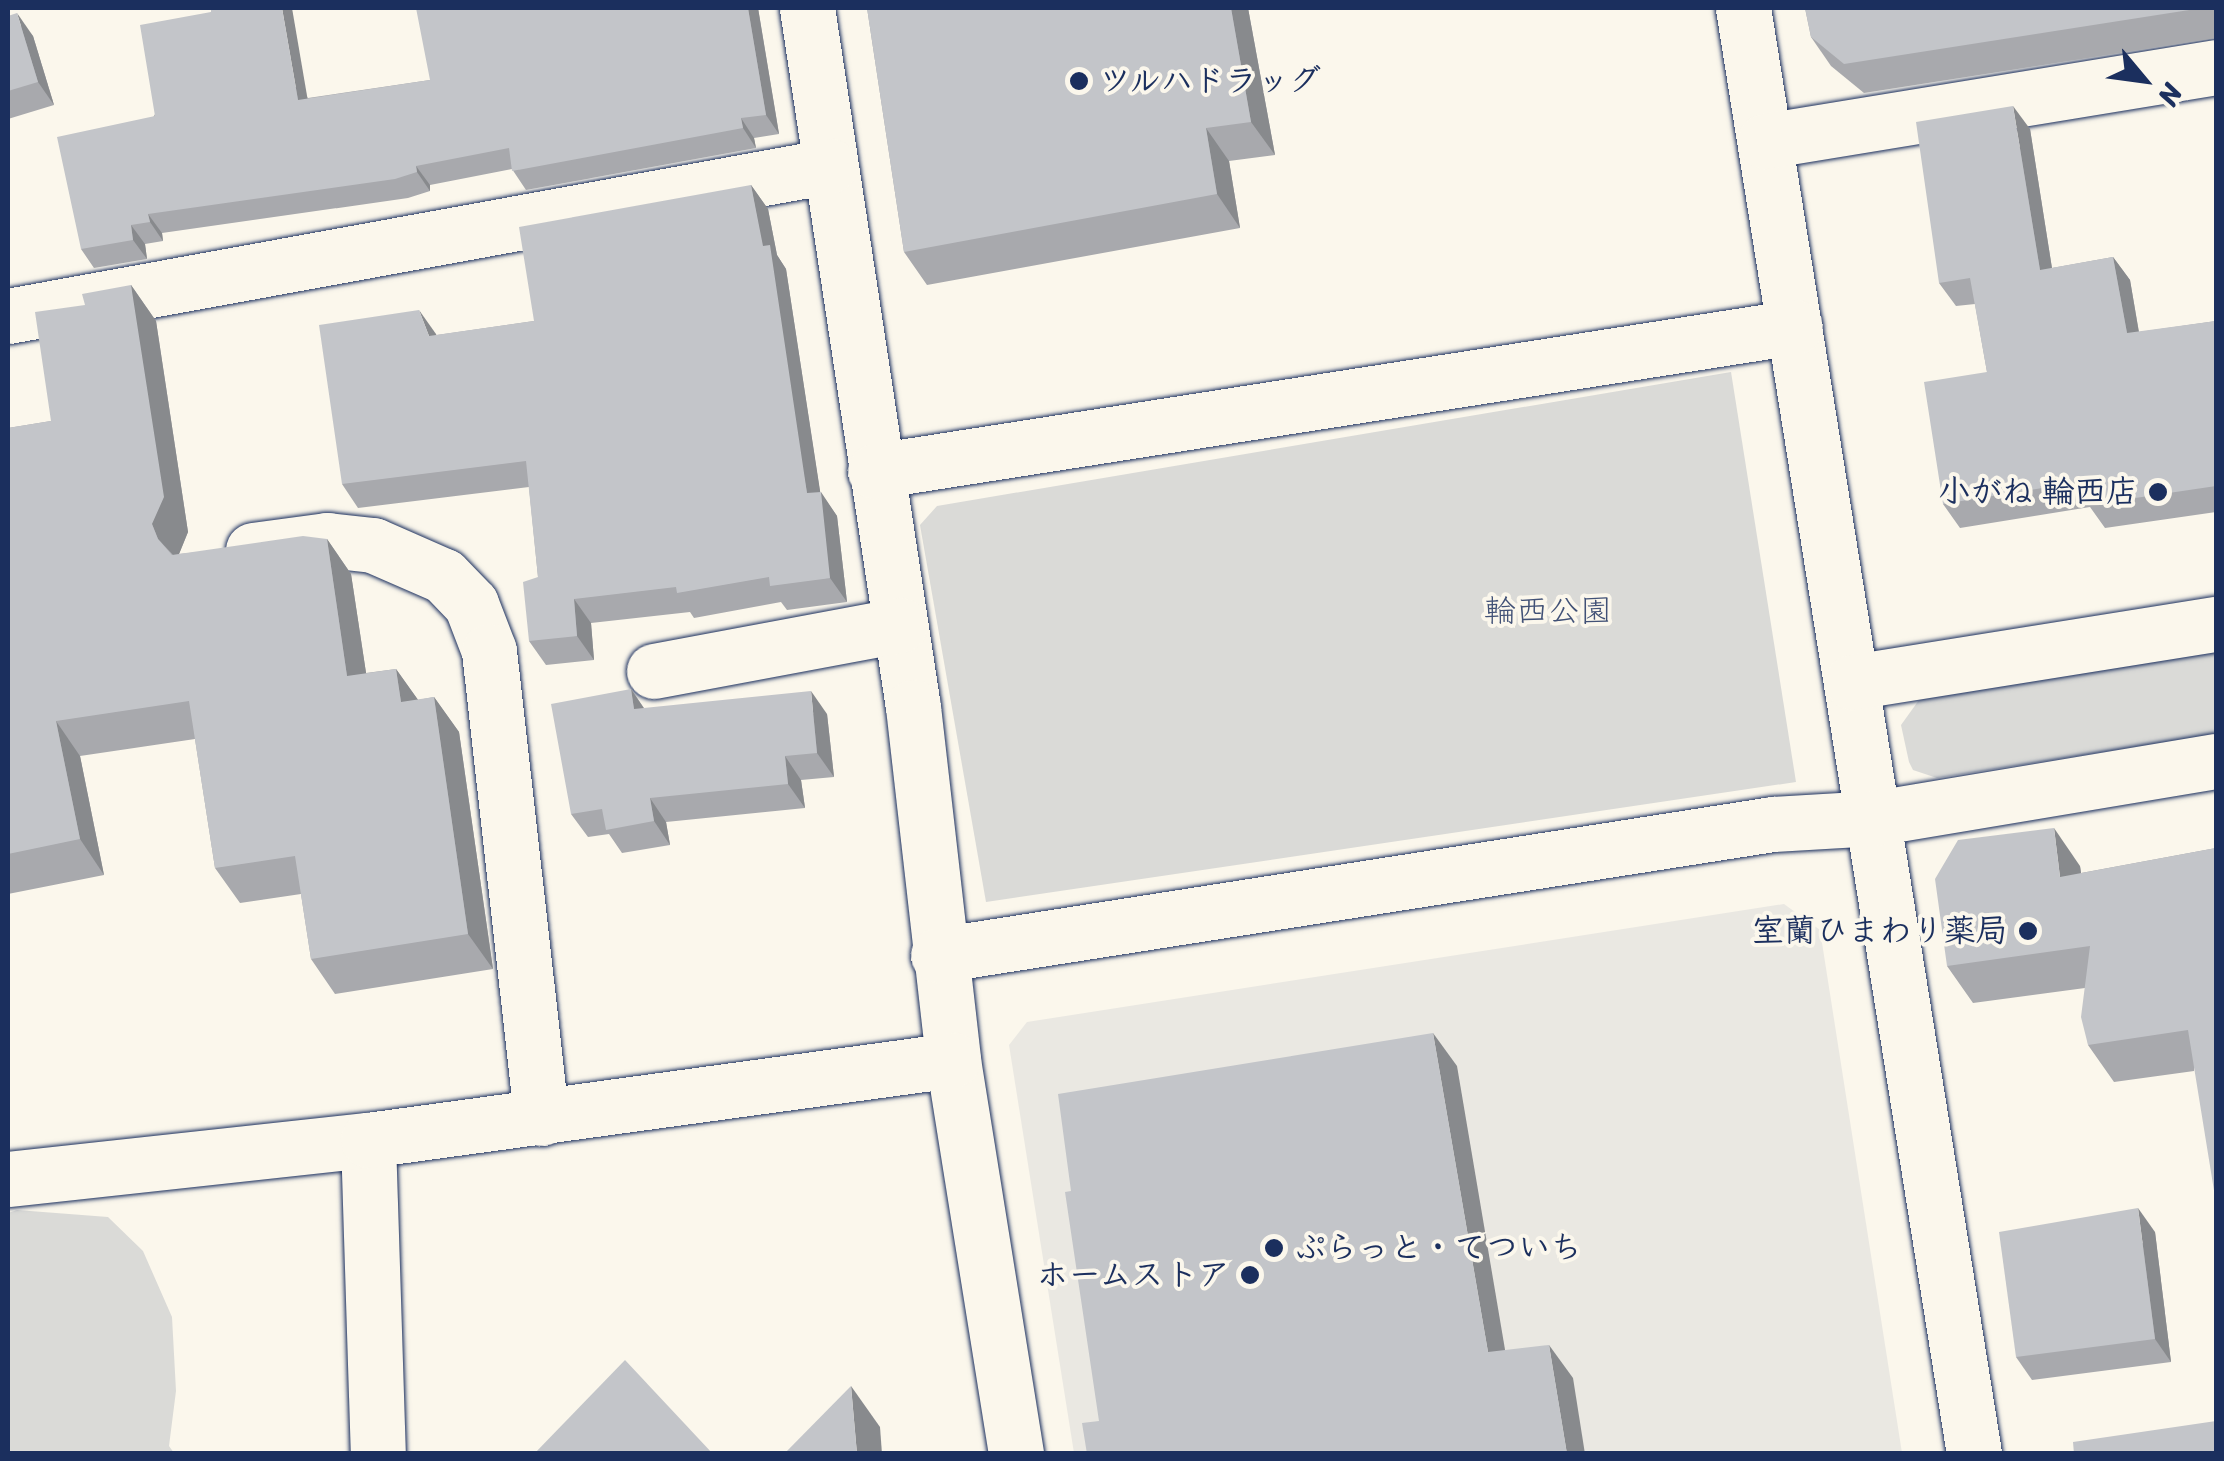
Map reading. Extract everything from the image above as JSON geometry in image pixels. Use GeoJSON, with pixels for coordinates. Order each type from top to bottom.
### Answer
{"type":"FeatureCollection","features":[{"type":"Feature","properties":{"kind":"street"},"geometry":{"type":"LineString","coordinates":[[807,8],[900,626],[953,1060],[1016,1454]]}},
{"type":"Feature","properties":{"kind":"street"},"geometry":{"type":"LineString","coordinates":[[1743,8],[1974,1454]]}},
{"type":"Feature","properties":{"kind":"street"},"geometry":{"type":"LineString","coordinates":[[1765,141],[2216,67]]}},
{"type":"Feature","properties":{"kind":"street"},"geometry":{"type":"LineString","coordinates":[[8,316],[829,166]]}},
{"type":"Feature","properties":{"kind":"street"},"geometry":{"type":"LineString","coordinates":[[875,471],[1794,328]]}},
{"type":"Feature","properties":{"kind":"street"},"geometry":{"type":"LineString","coordinates":[[208,556],[327,540],[373,545],[444,576],[470,604],[489,651],[542,1118]]}},
{"type":"Feature","properties":{"kind":"street"},"geometry":{"type":"LineString","coordinates":[[1852,682],[2216,624]]}},
{"type":"Feature","properties":{"kind":"street"},"geometry":{"type":"LineString","coordinates":[[654,671],[900,626]]}},
{"type":"Feature","properties":{"kind":"street"},"geometry":{"type":"LineString","coordinates":[[938,955],[1773,824],[1875,818],[2216,761]]}},
{"type":"Feature","properties":{"kind":"street"},"geometry":{"type":"LineString","coordinates":[[8,1178],[368,1140],[953,1060]]}},
{"type":"Feature","properties":{"kind":"street"},"geometry":{"type":"LineString","coordinates":[[368,1140],[378,1454]]}},
{"type":"Feature","properties":{"kind":"shaded area"},"geometry":{"type":"Polygon","coordinates":[[[1784,904],[1820,930],[1902,1453],[1074,1453],[1009,1045],[1027,1022],[1784,904]]]}},
{"type":"Feature","properties":{"kind":"green space","name":"輪西公園"},"geometry":{"type":"Polygon","coordinates":[[[1731,372],[1796,782],[986,902],[920,525],[937,506],[1731,372]]]}},
{"type":"Feature","properties":{"kind":"green space"},"geometry":{"type":"Polygon","coordinates":[[[2216,650],[2216,734],[1937,778],[1913,770],[1909,762],[1901,725],[1919,700],[2216,650]]]}},
{"type":"Feature","properties":{"kind":"green space"},"geometry":{"type":"Polygon","coordinates":[[[17,1210],[108,1217],[143,1251],[172,1317],[176,1391],[169,1446],[174,1453],[8,1453],[8,1213],[17,1210]]]}},
{"type":"Feature","properties":{"kind":"building"},"geometry":{"type":"Polygon","coordinates":[[[211,8],[282,8],[298,100],[430,80],[416,8],[748,8],[766,115],[741,118],[743,128],[512,171],[509,148],[416,166],[417,172],[395,179],[148,214],[150,222],[131,225],[133,240],[81,249],[57,137],[155,116],[140,25],[211,12],[211,8]]]}},
{"type":"Feature","properties":{"kind":"building","name":"ツルハドラッグ"},"geometry":{"type":"Polygon","coordinates":[[[867,8],[1231,8],[1251,122],[1206,128],[1217,194],[904,252],[867,8]]]}},
{"type":"Feature","properties":{"kind":"building"},"geometry":{"type":"Polygon","coordinates":[[[1805,8],[2202,8],[1844,64],[1811,37],[1805,8]]]}},
{"type":"Feature","properties":{"kind":"building"},"geometry":{"type":"Polygon","coordinates":[[[17,13],[38,82],[8,91],[8,16],[17,13]]]}},
{"type":"Feature","properties":{"kind":"building"},"geometry":{"type":"Polygon","coordinates":[[[2013,106],[2040,270],[2113,257],[2127,333],[2216,321],[2216,486],[2088,505],[2086,481],[1943,504],[1924,382],[1987,372],[1970,278],[1939,283],[1916,122],[2013,106]]]}},
{"type":"Feature","properties":{"kind":"building"},"geometry":{"type":"Polygon","coordinates":[[[751,185],[763,246],[770,245],[807,493],[821,492],[830,578],[770,586],[769,577],[677,593],[676,587],[574,599],[577,636],[529,641],[523,582],[538,577],[526,461],[342,484],[319,325],[419,310],[429,336],[534,321],[519,227],[751,185]]]}},
{"type":"Feature","properties":{"kind":"building"},"geometry":{"type":"Polygon","coordinates":[[[131,285],[164,497],[152,524],[158,539],[172,555],[303,536],[327,539],[347,676],[396,669],[401,702],[434,697],[468,934],[311,959],[295,856],[215,868],[189,701],[56,721],[80,839],[8,854],[8,428],[51,421],[35,312],[85,305],[82,294],[131,285]]]}},
{"type":"Feature","properties":{"kind":"building"},"geometry":{"type":"Polygon","coordinates":[[[631,689],[634,709],[811,691],[817,753],[785,756],[788,784],[650,798],[654,821],[606,830],[602,809],[571,814],[551,704],[631,689]]]}},
{"type":"Feature","properties":{"kind":"building"},"geometry":{"type":"Polygon","coordinates":[[[2054,828],[2060,877],[2216,848],[2216,1203],[2188,1030],[2088,1045],[2081,1017],[2090,946],[1947,966],[1935,879],[1958,840],[2054,828]]]}},
{"type":"Feature","properties":{"kind":"building","name":"ぷらっと・てついち"},"geometry":{"type":"Polygon","coordinates":[[[1433,1033],[1488,1352],[1549,1345],[1567,1454],[1087,1454],[1082,1423],[1099,1421],[1065,1192],[1071,1191],[1058,1094],[1433,1033]]]}},
{"type":"Feature","properties":{"kind":"building"},"geometry":{"type":"Polygon","coordinates":[[[2138,1208],[2155,1339],[2016,1357],[1999,1232],[2138,1208]]]}},
{"type":"Feature","properties":{"kind":"building"},"geometry":{"type":"Polygon","coordinates":[[[625,1360],[713,1454],[534,1454],[625,1360]]]}},
{"type":"Feature","properties":{"kind":"building"},"geometry":{"type":"Polygon","coordinates":[[[851,1386],[857,1454],[784,1454],[851,1386]]]}},
{"type":"Feature","properties":{"kind":"building"},"geometry":{"type":"Polygon","coordinates":[[[2216,1421],[2216,1454],[2074,1454],[2073,1442],[2216,1421]]]}},
{"type":"Feature","properties":{"kind":"place","name":"ツルハドラッグ"},"geometry":{"type":"Point","coordinates":[1079,81]}},
{"type":"Feature","properties":{"kind":"place","name":"小がね 輪西店"},"geometry":{"type":"Point","coordinates":[2158,492]}},
{"type":"Feature","properties":{"kind":"place","name":"室蘭ひまわり薬局"},"geometry":{"type":"Point","coordinates":[2028,931]}},
{"type":"Feature","properties":{"kind":"place","name":"ぷらっと・てついち"},"geometry":{"type":"Point","coordinates":[1274,1248]}},
{"type":"Feature","properties":{"kind":"place","name":"ホームストア"},"geometry":{"type":"Point","coordinates":[1250,1275]}}]}
